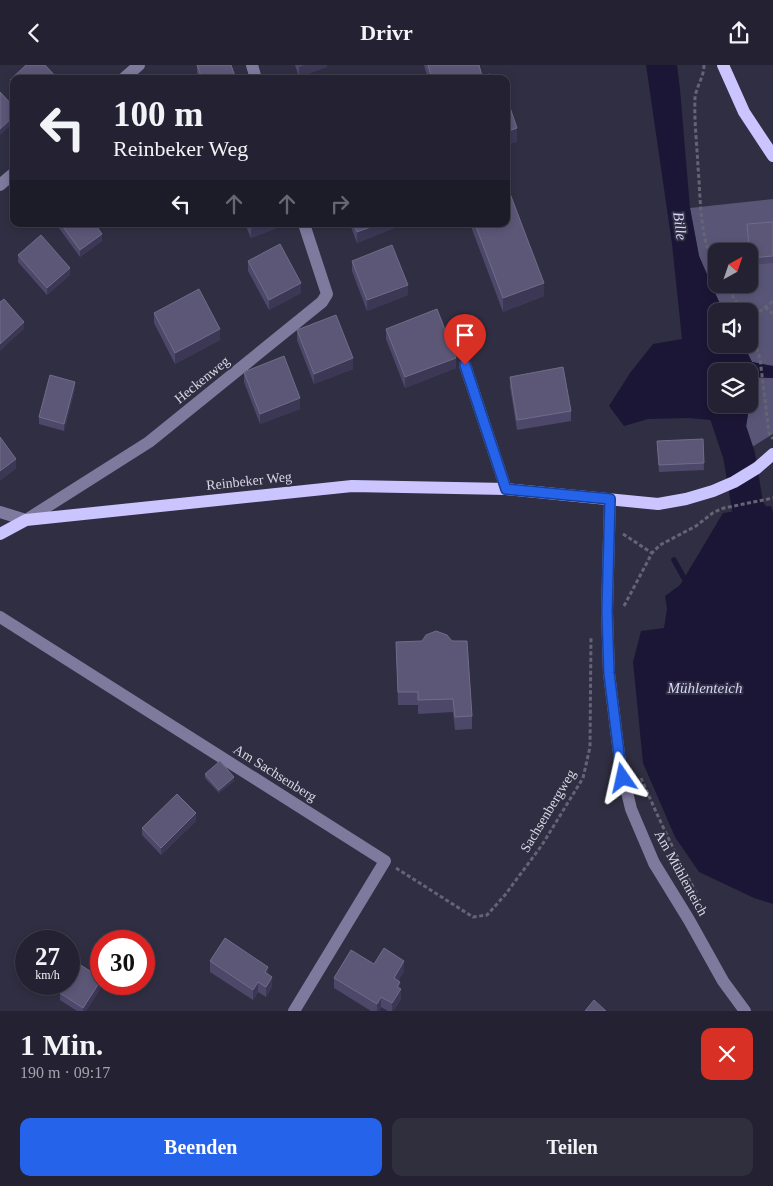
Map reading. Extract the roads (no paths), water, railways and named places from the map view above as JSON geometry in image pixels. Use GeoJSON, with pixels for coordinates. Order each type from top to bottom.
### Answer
{"type":"FeatureCollection","features":[{"type":"Feature","properties":{"kind":"main road"},"geometry":{"type":"LineString","coordinates":[[723,65],[744,112],[773,156]]}},
{"type":"Feature","properties":{"kind":"main road","name":"Reinbeker Weg"},"geometry":{"type":"LineString","coordinates":[[0,534],[26,520],[352,486],[506,489],[658,504],[686,499],[734,482],[757,468],[773,454]]}},
{"type":"Feature","properties":{"kind":"street"},"geometry":{"type":"LineString","coordinates":[[128,75],[139,65]]}},
{"type":"Feature","properties":{"kind":"street"},"geometry":{"type":"LineString","coordinates":[[0,185],[10,176]]}},
{"type":"Feature","properties":{"kind":"street","name":"Heckenweg"},"geometry":{"type":"LineString","coordinates":[[26,520],[149,442],[322,302],[327,294],[305,227]]}},
{"type":"Feature","properties":{"kind":"street"},"geometry":{"type":"LineString","coordinates":[[465,365],[506,489]]}},
{"type":"Feature","properties":{"kind":"street","name":"Am Mühlenteich"},"geometry":{"type":"LineString","coordinates":[[610,499],[607,611],[608,664],[620,762],[631,809],[654,863],[723,981],[745,1011]]}},
{"type":"Feature","properties":{"kind":"street"},"geometry":{"type":"LineString","coordinates":[[0,512],[26,520]]}},
{"type":"Feature","properties":{"kind":"street","name":"Am Sachsenberg"},"geometry":{"type":"LineString","coordinates":[[0,617],[385,861],[294,1011]]}},
{"type":"Feature","properties":{"kind":"water"},"geometry":{"type":"Polygon","coordinates":[[[646,65],[677,65],[690,208],[699,256],[708,277],[708,293],[715,293],[720,303],[708,303],[708,353],[748,353],[752,362],[757,363],[708,363],[708,413],[748,413],[744,452],[734,458],[720,428],[710,420],[688,418],[648,419],[624,426],[609,406],[630,373],[653,344],[682,339],[672,244],[646,65]]]}},
{"type":"Feature","properties":{"kind":"water"},"geometry":{"type":"Polygon","coordinates":[[[758,363],[773,366],[773,378],[758,377],[758,363]]]}},
{"type":"Feature","properties":{"kind":"water","name":"Mühlenteich"},"geometry":{"type":"Polygon","coordinates":[[[771,506],[773,512],[773,904],[754,898],[699,872],[675,837],[643,763],[633,662],[641,631],[664,628],[667,609],[665,596],[680,585],[723,513],[771,506]]]}},
{"type":"Feature","properties":{"kind":"waterway","name":"Bille"},"geometry":{"type":"LineString","coordinates":[[725,413],[739,455],[748,509],[773,540]]}},
{"type":"Feature","properties":{"kind":"waterway"},"geometry":{"type":"LineString","coordinates":[[674,560],[684,578]]}}]}
